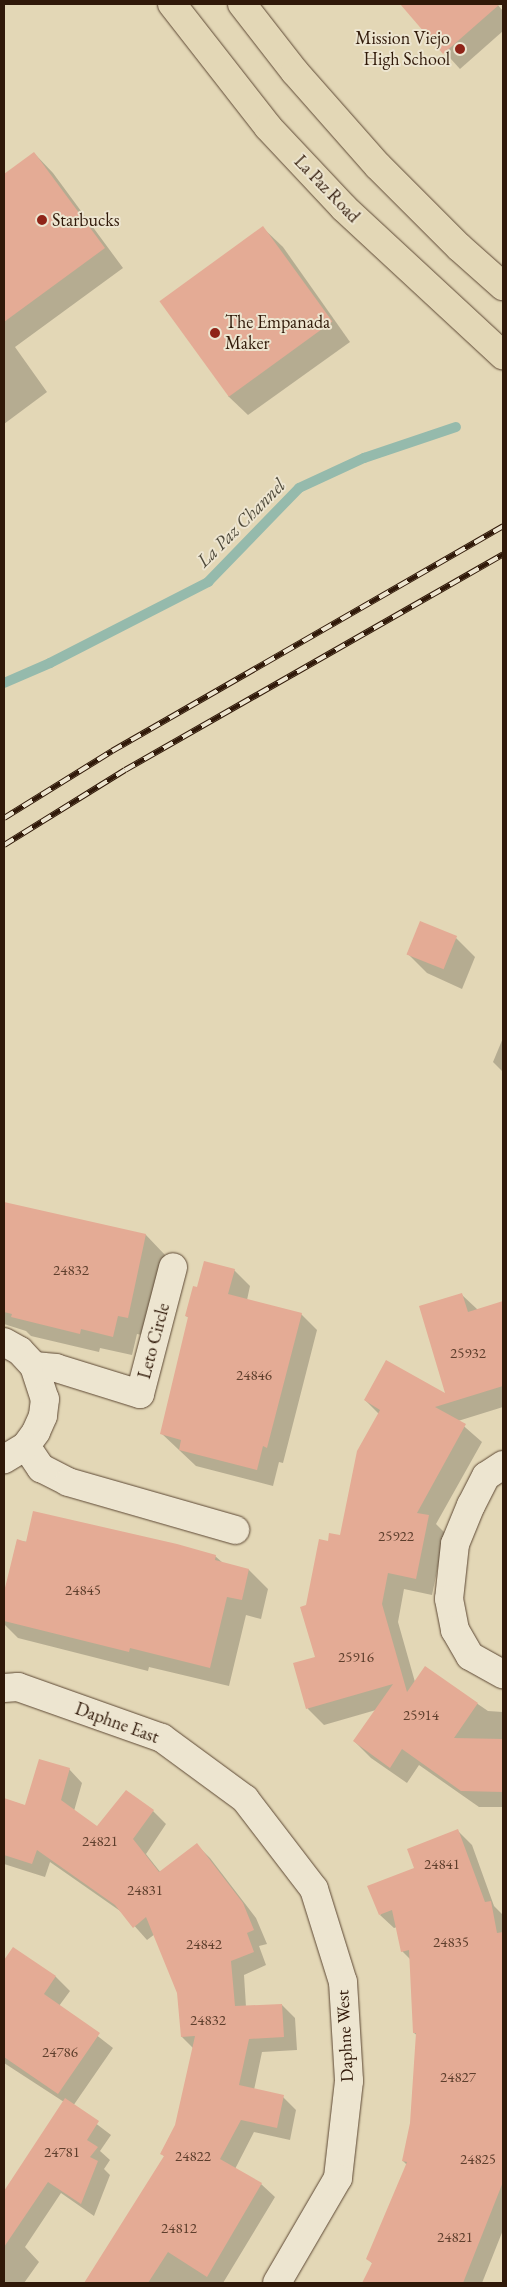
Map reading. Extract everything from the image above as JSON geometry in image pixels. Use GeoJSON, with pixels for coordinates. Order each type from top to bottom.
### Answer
{"type":"FeatureCollection","features":[{"type":"Feature","properties":{"kind":"main road","name":"La Paz Road"},"geometry":{"type":"LineString","coordinates":[[172,4],[268,127],[344,208],[503,355]]}},
{"type":"Feature","properties":{"kind":"main road"},"geometry":{"type":"LineString","coordinates":[[242,4],[295,72],[378,166],[459,247],[503,286]]}},
{"type":"Feature","properties":{"kind":"street","name":"Leto Circle"},"geometry":{"type":"LineString","coordinates":[[34,1366],[56,1368],[140,1394],[173,1267]]}},
{"type":"Feature","properties":{"kind":"street"},"geometry":{"type":"LineString","coordinates":[[4,1342],[20,1350],[34,1366],[43,1390],[43,1416],[15,1452],[68,1482],[235,1530]]}},
{"type":"Feature","properties":{"kind":"street"},"geometry":{"type":"LineString","coordinates":[[503,1465],[486,1476],[471,1505],[455,1544],[449,1598],[455,1630],[470,1656],[503,1674]]}},
{"type":"Feature","properties":{"kind":"street","name":"Daphne East"},"geometry":{"type":"LineString","coordinates":[[4,1688],[18,1687],[162,1738],[245,1799]]}},
{"type":"Feature","properties":{"kind":"street","name":"Daphne West"},"geometry":{"type":"LineString","coordinates":[[245,1799],[314,1888],[343,1982],[349,2081],[338,2178],[277,2283]]}},
{"type":"Feature","properties":{"kind":"building"},"geometry":{"type":"Polygon","coordinates":[[[400,4],[500,4],[443,54],[400,4]]]}},
{"type":"Feature","properties":{"kind":"building"},"geometry":{"type":"Polygon","coordinates":[[[34,152],[105,248],[4,322],[4,174],[34,152]]]}},
{"type":"Feature","properties":{"kind":"building"},"geometry":{"type":"Polygon","coordinates":[[[263,226],[332,321],[229,397],[159,301],[263,226]]]}},
{"type":"Feature","properties":{"kind":"building"},"geometry":{"type":"Polygon","coordinates":[[[420,921],[457,936],[444,969],[407,954],[420,921]]]}},
{"type":"Feature","properties":{"kind":"building"},"geometry":{"type":"Polygon","coordinates":[[[4,1202],[146,1234],[128,1318],[118,1316],[113,1337],[81,1329],[80,1334],[11,1317],[12,1314],[4,1312],[4,1202]]]}},
{"type":"Feature","properties":{"kind":"building"},"geometry":{"type":"Polygon","coordinates":[[[204,1261],[235,1269],[228,1294],[302,1313],[267,1448],[263,1446],[257,1470],[179,1450],[181,1440],[160,1434],[188,1317],[185,1316],[193,1286],[197,1287],[204,1261]]]}},
{"type":"Feature","properties":{"kind":"building"},"geometry":{"type":"Polygon","coordinates":[[[462,1293],[468,1312],[503,1301],[503,1386],[435,1407],[466,1424],[417,1513],[429,1515],[416,1579],[388,1573],[382,1604],[407,1692],[425,1666],[478,1703],[454,1738],[503,1739],[503,1792],[461,1791],[402,1749],[390,1768],[353,1741],[393,1684],[306,1709],[293,1663],[315,1657],[300,1607],[306,1605],[319,1539],[328,1541],[329,1533],[340,1535],[357,1451],[380,1410],[364,1400],[386,1360],[445,1393],[419,1306],[462,1293]]]}},
{"type":"Feature","properties":{"kind":"building"},"geometry":{"type":"Polygon","coordinates":[[[33,1511],[177,1544],[216,1555],[215,1560],[249,1569],[242,1600],[227,1597],[210,1668],[130,1648],[129,1652],[4,1621],[4,1592],[17,1539],[26,1542],[33,1511]]]}},
{"type":"Feature","properties":{"kind":"building"},"geometry":{"type":"Polygon","coordinates":[[[39,1759],[70,1768],[61,1800],[97,1826],[126,1790],[154,1810],[133,1839],[159,1872],[197,1843],[243,1903],[254,1930],[247,1933],[254,1952],[231,1961],[235,2006],[282,2004],[284,2037],[249,2039],[239,2085],[284,2095],[277,2128],[241,2120],[220,2159],[262,2183],[207,2277],[168,2252],[148,2283],[84,2283],[164,2156],[160,2154],[175,2125],[195,2036],[181,2037],[177,1993],[146,1917],[133,1928],[115,1905],[37,1850],[32,1864],[4,1855],[4,1798],[25,1805],[39,1759]]]}},
{"type":"Feature","properties":{"kind":"building"},"geometry":{"type":"Polygon","coordinates":[[[458,1829],[485,1902],[491,1901],[497,1933],[503,1932],[503,2182],[463,2283],[362,2283],[372,2263],[366,2259],[407,2162],[402,2161],[410,2123],[416,2033],[413,2033],[409,1950],[401,1952],[392,1910],[379,1915],[367,1886],[414,1868],[407,1849],[458,1829]]]}},
{"type":"Feature","properties":{"kind":"building"},"geometry":{"type":"Polygon","coordinates":[[[13,1947],[56,1976],[44,1994],[100,2033],[58,2094],[4,2057],[4,1960],[13,1947]]]}},
{"type":"Feature","properties":{"kind":"building"},"geometry":{"type":"Polygon","coordinates":[[[65,2098],[99,2121],[87,2140],[98,2147],[90,2157],[98,2161],[81,2204],[48,2182],[4,2247],[4,2191],[65,2098]]]}},
{"type":"Feature","properties":{"kind":"waterway","name":"La Paz Channel"},"geometry":{"type":"LineString","coordinates":[[4,683],[50,663],[208,582],[299,488],[364,458],[456,427]]}},
{"type":"Feature","properties":{"kind":"railway"},"geometry":{"type":"LineString","coordinates":[[4,818],[112,751],[503,526]]}},
{"type":"Feature","properties":{"kind":"railway"},"geometry":{"type":"LineString","coordinates":[[4,845],[125,770],[503,554]]}},
{"type":"Feature","properties":{"kind":"place","name":"Mission Viejo High School"},"geometry":{"type":"Point","coordinates":[460,49]}},
{"type":"Feature","properties":{"kind":"place","name":"Starbucks"},"geometry":{"type":"Point","coordinates":[42,220]}},
{"type":"Feature","properties":{"kind":"place","name":"The Empanada Maker"},"geometry":{"type":"Point","coordinates":[215,333]}}]}
